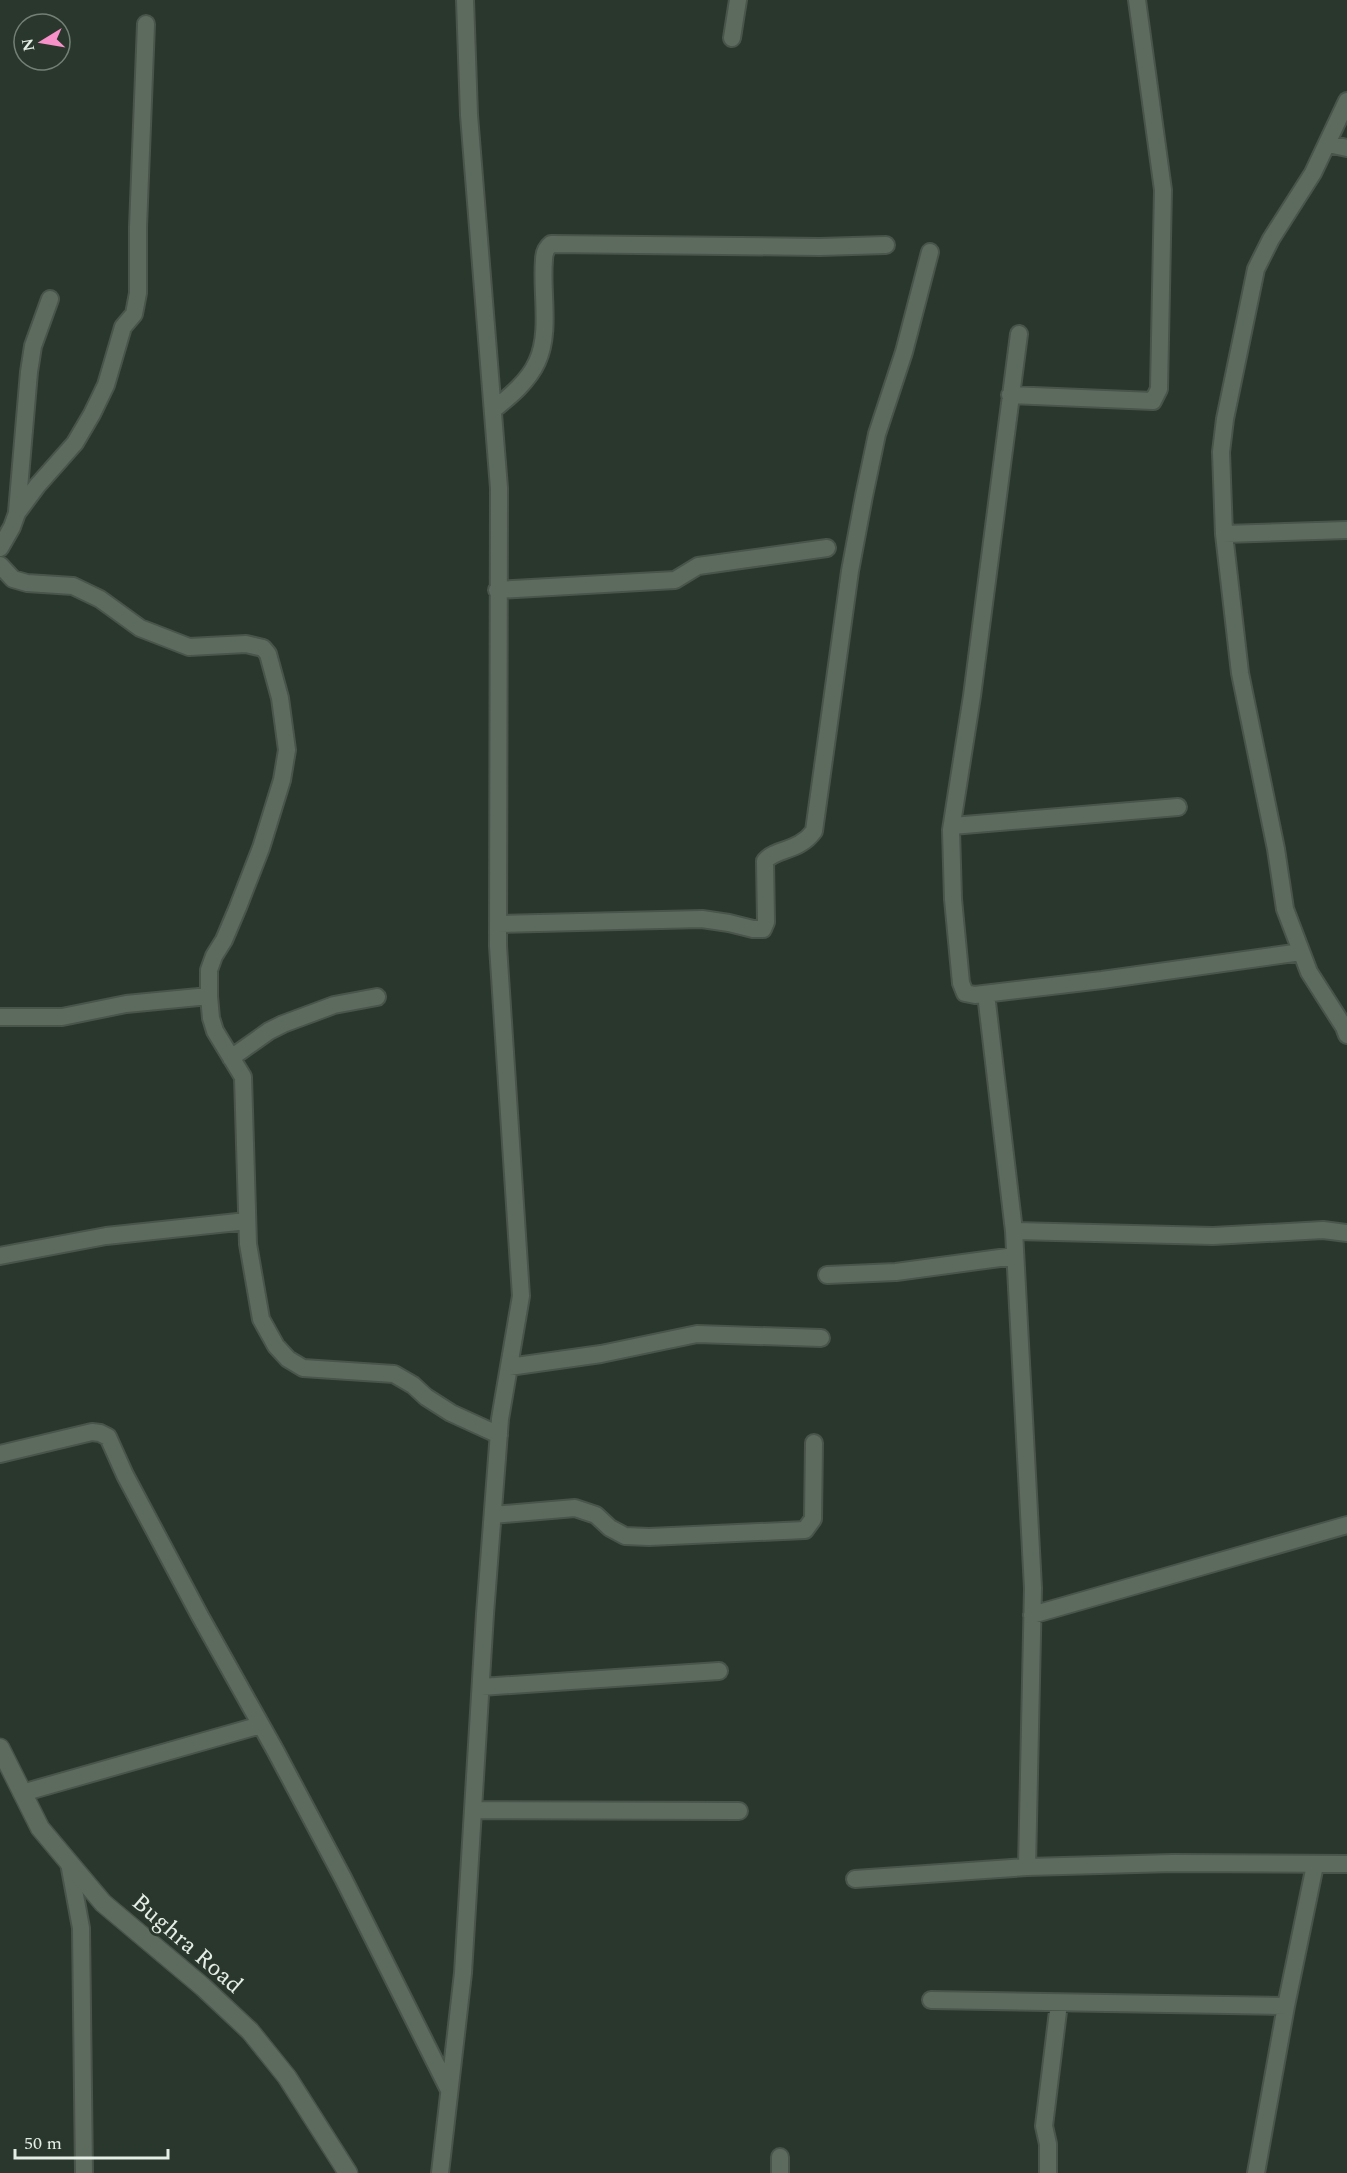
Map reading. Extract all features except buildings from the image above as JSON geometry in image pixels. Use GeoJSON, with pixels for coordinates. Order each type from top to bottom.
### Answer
{"type":"FeatureCollection","features":[{"type":"Feature","properties":{"kind":"street"},"geometry":{"type":"LineString","coordinates":[[440,2173],[463,1973],[499,1435],[521,1296],[498,946],[499,488],[469,115],[465,0]]}},
{"type":"Feature","properties":{"kind":"street"},"geometry":{"type":"LineString","coordinates":[[732,38],[738,0]]}},
{"type":"Feature","properties":{"kind":"street"},"geometry":{"type":"LineString","coordinates":[[1010,395],[1153,401],[1159,389],[1163,190],[1137,0]]}},
{"type":"Feature","properties":{"kind":"street"},"geometry":{"type":"LineString","coordinates":[[17,513],[37,486],[75,443],[106,385],[123,327],[134,314],[138,293],[138,227],[146,24]]}},
{"type":"Feature","properties":{"kind":"street"},"geometry":{"type":"LineString","coordinates":[[1347,101],[1313,173],[1271,239],[1256,269],[1225,419],[1221,452],[1224,534],[1240,673],[1276,849],[1285,909],[1309,972],[1347,1035]]}},
{"type":"Feature","properties":{"kind":"street"},"geometry":{"type":"LineString","coordinates":[[1328,144],[1347,148]]}},
{"type":"Feature","properties":{"kind":"street"},"geometry":{"type":"LineString","coordinates":[[493,410],[514,392],[538,361],[544,329],[543,259],[551,244],[820,247],[886,245]]}},
{"type":"Feature","properties":{"kind":"street"},"geometry":{"type":"LineString","coordinates":[[499,924],[702,919],[763,929],[766,922],[765,861],[769,856],[799,846],[814,831],[850,572],[864,496],[877,434],[904,352],[930,252]]}},
{"type":"Feature","properties":{"kind":"street"},"geometry":{"type":"LineString","coordinates":[[0,548],[17,513],[29,372],[33,346],[50,298]]}},
{"type":"Feature","properties":{"kind":"street"},"geometry":{"type":"LineString","coordinates":[[1019,333],[972,696],[952,826],[951,878],[961,983],[965,993],[986,994],[1102,980],[1300,952]]}},
{"type":"Feature","properties":{"kind":"street"},"geometry":{"type":"LineString","coordinates":[[1224,534],[1347,530]]}},
{"type":"Feature","properties":{"kind":"street"},"geometry":{"type":"LineString","coordinates":[[497,590],[675,580],[698,566],[827,548]]}},
{"type":"Feature","properties":{"kind":"street"},"geometry":{"type":"LineString","coordinates":[[0,565],[13,579],[27,583],[73,586],[100,599],[140,628],[189,648],[246,644],[263,648],[268,654],[280,698],[287,750],[282,780],[268,828],[238,908],[209,970],[211,1018],[215,1031],[243,1077],[247,1221],[251,1267],[261,1319],[276,1346],[288,1359],[303,1368],[394,1374],[451,1413],[499,1435]]}},
{"type":"Feature","properties":{"kind":"street"},"geometry":{"type":"LineString","coordinates":[[952,826],[1178,807]]}},
{"type":"Feature","properties":{"kind":"street"},"geometry":{"type":"LineString","coordinates":[[986,994],[1014,1231],[1033,1588],[1027,1867]]}},
{"type":"Feature","properties":{"kind":"street"},"geometry":{"type":"LineString","coordinates":[[0,1017],[62,1017],[126,1004],[209,996]]}},
{"type":"Feature","properties":{"kind":"street"},"geometry":{"type":"LineString","coordinates":[[231,1058],[269,1031],[283,1024],[334,1005],[377,997]]}},
{"type":"Feature","properties":{"kind":"street"},"geometry":{"type":"LineString","coordinates":[[0,1256],[106,1236],[247,1221]]}},
{"type":"Feature","properties":{"kind":"street"},"geometry":{"type":"LineString","coordinates":[[1014,1231],[1213,1236],[1323,1230],[1347,1233]]}},
{"type":"Feature","properties":{"kind":"street"},"geometry":{"type":"LineString","coordinates":[[827,1275],[896,1272],[1015,1256]]}},
{"type":"Feature","properties":{"kind":"street"},"geometry":{"type":"LineString","coordinates":[[509,1367],[601,1354],[697,1334],[821,1338]]}},
{"type":"Feature","properties":{"kind":"street"},"geometry":{"type":"LineString","coordinates":[[0,1454],[92,1432],[108,1437],[125,1475],[200,1616],[343,1878],[449,2091]]}},
{"type":"Feature","properties":{"kind":"street"},"geometry":{"type":"LineString","coordinates":[[493,1515],[575,1508],[596,1515],[610,1528],[625,1536],[806,1530],[813,1519],[814,1443]]}},
{"type":"Feature","properties":{"kind":"street"},"geometry":{"type":"LineString","coordinates":[[1032,1615],[1347,1525]]}},
{"type":"Feature","properties":{"kind":"street"},"geometry":{"type":"LineString","coordinates":[[481,1686],[719,1671]]}},
{"type":"Feature","properties":{"kind":"street"},"geometry":{"type":"LineString","coordinates":[[22,1793],[261,1725]]}},
{"type":"Feature","properties":{"kind":"street","name":"Bughra Road"},"geometry":{"type":"LineString","coordinates":[[0,1748],[40,1828],[103,1903],[203,1987],[250,2031],[287,2077],[348,2173]]}},
{"type":"Feature","properties":{"kind":"street"},"geometry":{"type":"LineString","coordinates":[[473,1810],[739,1811]]}},
{"type":"Feature","properties":{"kind":"street"},"geometry":{"type":"LineString","coordinates":[[69,1863],[81,1928],[84,2173]]}},
{"type":"Feature","properties":{"kind":"street"},"geometry":{"type":"LineString","coordinates":[[855,1879],[1027,1867],[1173,1863],[1347,1864]]}},
{"type":"Feature","properties":{"kind":"street"},"geometry":{"type":"LineString","coordinates":[[1256,2173],[1286,2006],[1315,1865]]}},
{"type":"Feature","properties":{"kind":"street"},"geometry":{"type":"LineString","coordinates":[[932,2000],[1286,2006]]}},
{"type":"Feature","properties":{"kind":"street"},"geometry":{"type":"LineString","coordinates":[[1048,2173],[1044,2126],[1059,2003]]}}]}
